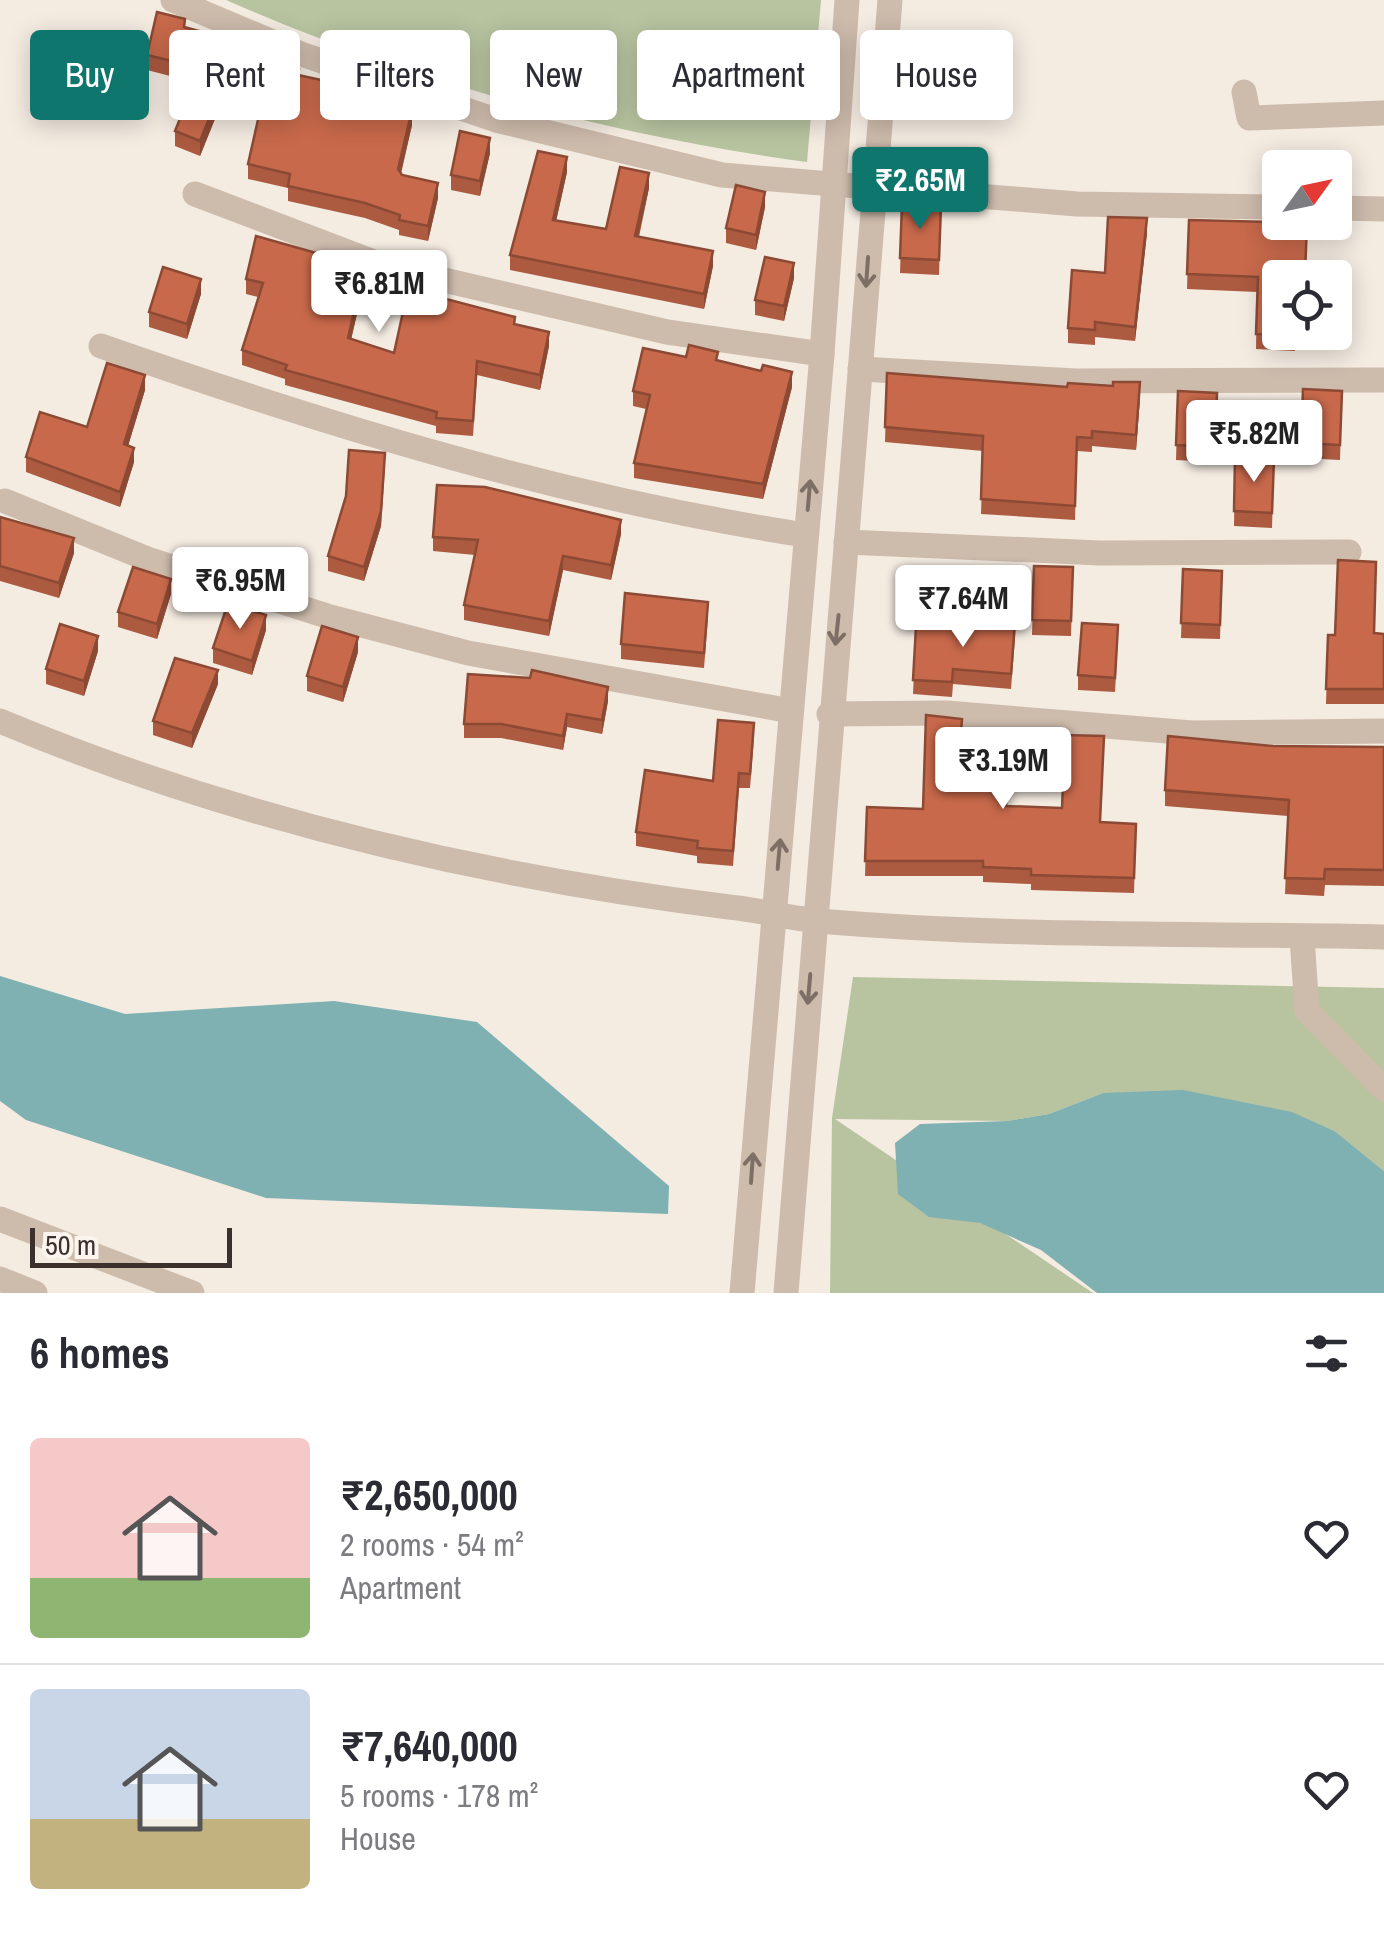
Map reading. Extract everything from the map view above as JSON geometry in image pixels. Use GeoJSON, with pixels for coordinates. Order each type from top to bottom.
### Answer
{"type":"FeatureCollection","features":[{"type":"Feature","properties":{"kind":"street"},"geometry":{"type":"LineString","coordinates":[[173,0],[301,54],[496,120],[722,175],[832,187],[1077,204],[1262,207]]}},
{"type":"Feature","properties":{"kind":"street"},"geometry":{"type":"LineString","coordinates":[[742,1293],[822,354],[847,0]]}},
{"type":"Feature","properties":{"kind":"street"},"geometry":{"type":"LineString","coordinates":[[786,1293],[829,714],[890,0]]}},
{"type":"Feature","properties":{"kind":"street"},"geometry":{"type":"LineString","coordinates":[[1244,92],[1250,118],[1384,113]]}},
{"type":"Feature","properties":{"kind":"street"},"geometry":{"type":"LineString","coordinates":[[195,194],[402,270],[667,332],[822,354]]}},
{"type":"Feature","properties":{"kind":"street"},"geometry":{"type":"LineString","coordinates":[[1352,208],[1384,208]]}},
{"type":"Feature","properties":{"kind":"street"},"geometry":{"type":"LineString","coordinates":[[102,346],[394,442],[646,503],[805,535]]}},
{"type":"Feature","properties":{"kind":"street"},"geometry":{"type":"LineString","coordinates":[[860,369],[1076,381],[1384,380]]}},
{"type":"Feature","properties":{"kind":"street"},"geometry":{"type":"LineString","coordinates":[[6,501],[150,560],[327,616],[468,653],[790,711]]}},
{"type":"Feature","properties":{"kind":"street"},"geometry":{"type":"LineString","coordinates":[[846,542],[1100,553],[1348,552]]}},
{"type":"Feature","properties":{"kind":"street"},"geometry":{"type":"LineString","coordinates":[[829,714],[946,713],[1192,733],[1384,732]]}},
{"type":"Feature","properties":{"kind":"street"},"geometry":{"type":"LineString","coordinates":[[0,721],[70,750],[290,820],[450,862],[619,893],[774,912],[815,921],[1016,934],[1384,938]]}},
{"type":"Feature","properties":{"kind":"street"},"geometry":{"type":"LineString","coordinates":[[1302,937],[1308,1011],[1384,1089]]}},
{"type":"Feature","properties":{"kind":"street"},"geometry":{"type":"LineString","coordinates":[[0,1219],[192,1293]]}},
{"type":"Feature","properties":{"kind":"street"},"geometry":{"type":"LineString","coordinates":[[0,1278],[35,1293]]}},
{"type":"Feature","properties":{"kind":"green space"},"geometry":{"type":"Polygon","coordinates":[[[226,0],[821,0],[818,30],[637,30],[637,120],[811,120],[807,162],[732,151],[584,120],[617,120],[617,30],[490,30],[490,95],[470,89],[470,30],[320,30],[320,38],[226,0]]]}},
{"type":"Feature","properties":{"kind":"green space"},"geometry":{"type":"Polygon","coordinates":[[[853,977],[1384,988],[1384,1171],[1336,1132],[1103,1093],[1049,1114],[1007,1121],[835,1119],[1093,1293],[830,1293],[832,1118],[853,977]]]}},
{"type":"Feature","properties":{"kind":"water"},"geometry":{"type":"Polygon","coordinates":[[[0,976],[125,1014],[334,1001],[477,1022],[669,1186],[668,1214],[266,1198],[26,1120],[0,1101],[0,976]]]}},
{"type":"Feature","properties":{"kind":"water"},"geometry":{"type":"Polygon","coordinates":[[[1183,1090],[1292,1112],[1336,1132],[1384,1171],[1384,1293],[1097,1293],[1041,1250],[980,1223],[929,1217],[898,1194],[895,1143],[920,1124],[1007,1121],[1049,1114],[1103,1093],[1183,1090]]]}},
{"type":"Feature","properties":{"kind":"building"},"geometry":{"type":"Polygon","coordinates":[[[157,12],[185,19],[184,27],[195,30],[169,30],[169,60],[149,55],[157,12]]]}},
{"type":"Feature","properties":{"kind":"building"},"geometry":{"type":"Polygon","coordinates":[[[300,75],[320,80],[320,120],[410,120],[398,169],[402,175],[438,183],[428,226],[399,220],[400,215],[365,203],[288,186],[290,174],[248,164],[258,120],[300,120],[300,75]]]}},
{"type":"Feature","properties":{"kind":"building"},"geometry":{"type":"Polygon","coordinates":[[[179,120],[208,120],[200,141],[175,131],[179,120]]]}},
{"type":"Feature","properties":{"kind":"building"},"geometry":{"type":"Polygon","coordinates":[[[460,131],[490,138],[480,181],[451,175],[460,131]]]}},
{"type":"Feature","properties":{"kind":"building"},"geometry":{"type":"Polygon","coordinates":[[[538,151],[567,157],[553,220],[606,229],[620,167],[649,173],[635,236],[713,251],[704,294],[510,255],[538,151]]]}},
{"type":"Feature","properties":{"kind":"building"},"geometry":{"type":"Polygon","coordinates":[[[736,185],[765,192],[756,235],[726,228],[736,185]]]}},
{"type":"Feature","properties":{"kind":"building"},"geometry":{"type":"Polygon","coordinates":[[[902,204],[941,206],[939,260],[900,258],[902,204]]]}},
{"type":"Feature","properties":{"kind":"building"},"geometry":{"type":"Polygon","coordinates":[[[1108,217],[1147,218],[1135,327],[1095,322],[1095,330],[1068,328],[1072,270],[1105,273],[1108,217]]]}},
{"type":"Feature","properties":{"kind":"building"},"geometry":{"type":"Polygon","coordinates":[[[1189,220],[1262,222],[1262,240],[1306,240],[1306,260],[1262,260],[1262,334],[1256,334],[1258,277],[1187,274],[1189,220]]]}},
{"type":"Feature","properties":{"kind":"building"},"geometry":{"type":"Polygon","coordinates":[[[256,236],[323,255],[321,264],[363,273],[348,338],[394,353],[408,289],[515,317],[514,324],[549,332],[540,375],[477,361],[473,421],[436,418],[437,412],[285,370],[287,365],[242,350],[263,283],[246,279],[256,236]]]}},
{"type":"Feature","properties":{"kind":"building"},"geometry":{"type":"Polygon","coordinates":[[[765,257],[794,263],[784,306],[755,300],[765,257]]]}},
{"type":"Feature","properties":{"kind":"building"},"geometry":{"type":"Polygon","coordinates":[[[163,267],[201,279],[187,324],[149,312],[163,267]]]}},
{"type":"Feature","properties":{"kind":"building"},"geometry":{"type":"Polygon","coordinates":[[[689,345],[718,352],[716,360],[761,371],[763,365],[792,372],[763,484],[634,463],[650,395],[633,391],[643,348],[686,357],[689,345]]]}},
{"type":"Feature","properties":{"kind":"building"},"geometry":{"type":"Polygon","coordinates":[[[107,363],[145,375],[124,444],[134,448],[120,492],[26,457],[40,412],[87,427],[107,363]]]}},
{"type":"Feature","properties":{"kind":"building"},"geometry":{"type":"Polygon","coordinates":[[[887,373],[1067,387],[1068,383],[1113,386],[1113,382],[1140,382],[1136,435],[1092,431],[1092,438],[1077,437],[1075,506],[981,499],[983,436],[885,427],[887,373]]]}},
{"type":"Feature","properties":{"kind":"building"},"geometry":{"type":"Polygon","coordinates":[[[1303,389],[1342,391],[1340,445],[1301,443],[1303,389]]]}},
{"type":"Feature","properties":{"kind":"building"},"geometry":{"type":"Polygon","coordinates":[[[1178,391],[1217,393],[1215,447],[1176,445],[1178,391]]]}},
{"type":"Feature","properties":{"kind":"building"},"geometry":{"type":"Polygon","coordinates":[[[349,450],[385,453],[381,511],[364,567],[328,556],[346,496],[349,450]]]}},
{"type":"Feature","properties":{"kind":"building"},"geometry":{"type":"Polygon","coordinates":[[[1235,457],[1274,459],[1272,513],[1234,511],[1235,457]]]}},
{"type":"Feature","properties":{"kind":"building"},"geometry":{"type":"Polygon","coordinates":[[[437,485],[485,487],[621,520],[611,565],[563,556],[549,621],[464,605],[478,540],[433,537],[437,485]]]}},
{"type":"Feature","properties":{"kind":"building"},"geometry":{"type":"Polygon","coordinates":[[[0,517],[74,538],[59,583],[0,566],[0,517]]]}},
{"type":"Feature","properties":{"kind":"building"},"geometry":{"type":"Polygon","coordinates":[[[1338,560],[1376,562],[1374,633],[1384,634],[1384,689],[1326,689],[1328,635],[1335,635],[1338,560]]]}},
{"type":"Feature","properties":{"kind":"building"},"geometry":{"type":"Polygon","coordinates":[[[1034,566],[1073,567],[1071,621],[1032,620],[1034,566]]]}},
{"type":"Feature","properties":{"kind":"building"},"geometry":{"type":"Polygon","coordinates":[[[133,567],[171,579],[157,624],[118,612],[133,567]]]}},
{"type":"Feature","properties":{"kind":"building"},"geometry":{"type":"Polygon","coordinates":[[[1183,569],[1222,571],[1220,625],[1181,623],[1183,569]]]}},
{"type":"Feature","properties":{"kind":"building"},"geometry":{"type":"Polygon","coordinates":[[[625,593],[708,602],[704,653],[621,644],[625,593]]]}},
{"type":"Feature","properties":{"kind":"building"},"geometry":{"type":"Polygon","coordinates":[[[228,603],[266,615],[252,661],[213,648],[228,603]]]}},
{"type":"Feature","properties":{"kind":"building"},"geometry":{"type":"Polygon","coordinates":[[[979,620],[1015,623],[1011,674],[953,669],[952,682],[913,680],[916,626],[978,628],[979,620]]]}},
{"type":"Feature","properties":{"kind":"building"},"geometry":{"type":"Polygon","coordinates":[[[1082,623],[1118,625],[1115,678],[1078,675],[1082,623]]]}},
{"type":"Feature","properties":{"kind":"building"},"geometry":{"type":"Polygon","coordinates":[[[60,624],[98,636],[84,681],[46,669],[60,624]]]}},
{"type":"Feature","properties":{"kind":"building"},"geometry":{"type":"Polygon","coordinates":[[[322,626],[358,637],[343,687],[307,676],[322,626]]]}},
{"type":"Feature","properties":{"kind":"building"},"geometry":{"type":"Polygon","coordinates":[[[175,658],[218,670],[192,733],[153,721],[175,658]]]}},
{"type":"Feature","properties":{"kind":"building"},"geometry":{"type":"Polygon","coordinates":[[[532,670],[608,687],[602,720],[567,714],[563,736],[501,724],[464,724],[468,674],[530,678],[532,670]]]}},
{"type":"Feature","properties":{"kind":"building"},"geometry":{"type":"Polygon","coordinates":[[[926,715],[962,719],[961,734],[1009,736],[1006,806],[1062,808],[1065,735],[1104,736],[1100,822],[1136,824],[1134,878],[1031,875],[1031,869],[983,867],[983,861],[865,861],[867,807],[923,809],[926,715]]]}},
{"type":"Feature","properties":{"kind":"building"},"geometry":{"type":"Polygon","coordinates":[[[718,720],[754,723],[750,774],[739,773],[733,851],[697,848],[698,841],[636,832],[645,770],[713,781],[718,720]]]}},
{"type":"Feature","properties":{"kind":"building"},"geometry":{"type":"Polygon","coordinates":[[[1168,736],[1273,746],[1384,747],[1384,870],[1325,869],[1324,879],[1285,878],[1289,800],[1165,790],[1168,736]]]}}]}
